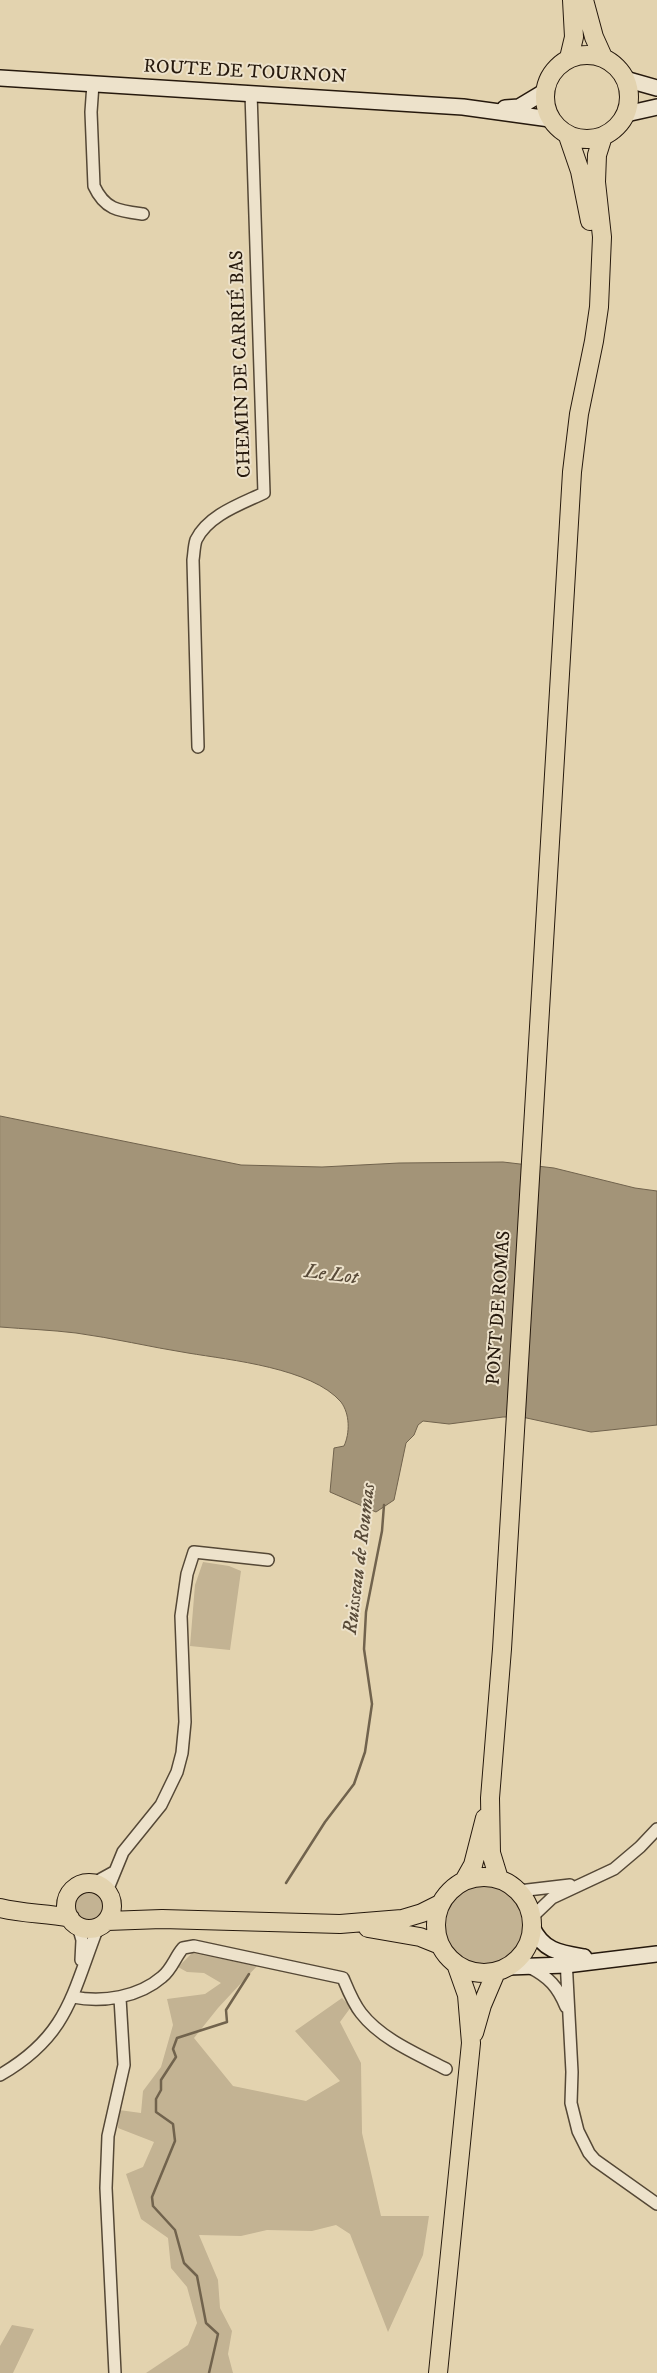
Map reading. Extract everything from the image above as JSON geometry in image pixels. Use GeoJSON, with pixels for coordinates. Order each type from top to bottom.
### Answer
{"type":"FeatureCollection","features":[{"type":"Feature","properties":{"kind":"main road"},"geometry":{"type":"LineString","coordinates":[[569,58],[574,37],[572,0]]}},
{"type":"Feature","properties":{"kind":"main road"},"geometry":{"type":"LineString","coordinates":[[584,0],[594,37],[603,57]]}},
{"type":"Feature","properties":{"kind":"main road"},"geometry":{"type":"LineString","coordinates":[[568,136],[586,140],[603,136],[618,126],[626,114],[629,96],[625,79],[616,66],[603,57],[583,54],[569,58],[556,66],[548,78],[544,92],[545,106],[550,119],[568,136],[580,171],[600,278]]}},
{"type":"Feature","properties":{"kind":"main road","name":"ROUTE DE TOURNON"},"geometry":{"type":"LineString","coordinates":[[0,78],[488,110]]}},
{"type":"Feature","properties":{"kind":"main road"},"geometry":{"type":"LineString","coordinates":[[625,79],[657,88]]}},
{"type":"Feature","properties":{"kind":"main road"},"geometry":{"type":"LineString","coordinates":[[488,110],[519,107],[544,92]]}},
{"type":"Feature","properties":{"kind":"main road"},"geometry":{"type":"LineString","coordinates":[[626,114],[657,107]]}},
{"type":"Feature","properties":{"kind":"main road"},"geometry":{"type":"LineString","coordinates":[[488,110],[550,119]]}},
{"type":"Feature","properties":{"kind":"main road"},"geometry":{"type":"LineString","coordinates":[[600,278],[602,237],[596,182],[597,155],[603,136]]}},
{"type":"Feature","properties":{"kind":"main road","name":"PONT DE ROMAS"},"geometry":{"type":"LineString","coordinates":[[490,1798],[502,1649],[572,472],[579,414],[594,341],[600,278]]}},
{"type":"Feature","properties":{"kind":"main road"},"geometry":{"type":"LineString","coordinates":[[490,1798],[491,1853],[499,1879]]}},
{"type":"Feature","properties":{"kind":"main road"},"geometry":{"type":"LineString","coordinates":[[490,1798],[473,1865],[464,1881],[446,1895],[440,1904],[436,1924],[440,1944],[446,1955],[456,1964],[468,1970],[482,1973],[566,1959],[597,1960],[657,1954]]}},
{"type":"Feature","properties":{"kind":"main road"},"geometry":{"type":"LineString","coordinates":[[464,1881],[487,1877],[499,1879],[519,1891],[529,1907],[532,1922],[540,1940],[550,1950],[566,1959]]}},
{"type":"Feature","properties":{"kind":"main road"},"geometry":{"type":"LineString","coordinates":[[0,1907],[53,1902],[68,1896],[77,1886],[104,1892],[128,1909],[162,1919]]}},
{"type":"Feature","properties":{"kind":"main road"},"geometry":{"type":"LineString","coordinates":[[102,1924],[112,1912],[104,1892]]}},
{"type":"Feature","properties":{"kind":"main road"},"geometry":{"type":"LineString","coordinates":[[68,1896],[66,1904],[74,1922]]}},
{"type":"Feature","properties":{"kind":"main road"},"geometry":{"type":"LineString","coordinates":[[0,1907],[17,1912],[54,1914],[86,1929],[102,1924],[162,1919],[340,1924],[402,1919],[422,1914],[440,1904]]}},
{"type":"Feature","properties":{"kind":"main road"},"geometry":{"type":"LineString","coordinates":[[470,2043],[482,2005],[502,1969],[526,1949],[532,1922]]}},
{"type":"Feature","properties":{"kind":"main road"},"geometry":{"type":"LineString","coordinates":[[340,1924],[420,1937],[440,1944]]}},
{"type":"Feature","properties":{"kind":"main road"},"geometry":{"type":"LineString","coordinates":[[438,2373],[470,2043],[467,1995],[456,1964]]}},
{"type":"Feature","properties":{"kind":"street"},"geometry":{"type":"LineString","coordinates":[[93,84],[91,112],[94,186],[99,196],[108,205],[119,211],[143,214]]}},
{"type":"Feature","properties":{"kind":"street","name":"CHEMIN DE CARRIÉ BAS"},"geometry":{"type":"LineString","coordinates":[[198,747],[193,560],[196,541],[207,525],[232,508],[264,493],[251,93]]}},
{"type":"Feature","properties":{"kind":"street"},"geometry":{"type":"LineString","coordinates":[[104,1892],[123,1852],[161,1805],[177,1772],[182,1753],[185,1722],[181,1616],[187,1574],[194,1552],[268,1560]]}},
{"type":"Feature","properties":{"kind":"street"},"geometry":{"type":"LineString","coordinates":[[532,1922],[552,1898],[614,1869],[640,1847],[657,1829]]}},
{"type":"Feature","properties":{"kind":"street"},"geometry":{"type":"LineString","coordinates":[[519,1891],[579,1884]]}},
{"type":"Feature","properties":{"kind":"street"},"geometry":{"type":"LineString","coordinates":[[74,1922],[82,1940],[79,1976]]}},
{"type":"Feature","properties":{"kind":"street"},"geometry":{"type":"LineString","coordinates":[[0,2075],[32,2053],[52,2034],[73,1997],[79,1976],[102,1924]]}},
{"type":"Feature","properties":{"kind":"street"},"geometry":{"type":"LineString","coordinates":[[73,1997],[95,1999],[120,1998],[161,1978],[183,1948],[194,1946],[343,1978],[361,2013],[374,2026],[393,2040],[446,2070]]}},
{"type":"Feature","properties":{"kind":"street"},"geometry":{"type":"LineString","coordinates":[[566,1959],[570,2018],[571,2103],[574,2120],[580,2136],[595,2160],[657,2204]]}},
{"type":"Feature","properties":{"kind":"street"},"geometry":{"type":"LineString","coordinates":[[527,1966],[543,1974],[556,1986],[570,2018]]}},
{"type":"Feature","properties":{"kind":"street"},"geometry":{"type":"LineString","coordinates":[[115,2373],[106,2188],[108,2136],[124,2064],[120,1998]]}},
{"type":"Feature","properties":{"kind":"shaded area"},"geometry":{"type":"Polygon","coordinates":[[[203,1562],[229,1566],[241,1571],[230,1650],[190,1646],[195,1585],[203,1562]]]}},
{"type":"Feature","properties":{"kind":"shaded area"},"geometry":{"type":"Polygon","coordinates":[[[475,1886],[491,1886],[512,1897],[523,1918],[523,1934],[512,1955],[491,1966],[475,1966],[461,1960],[449,1948],[443,1934],[443,1918],[449,1904],[461,1892],[475,1886]]]}},
{"type":"Feature","properties":{"kind":"shaded area"},"geometry":{"type":"Polygon","coordinates":[[[90,1888],[97,1889],[102,1893],[106,1898],[106,1912],[102,1917],[97,1921],[90,1922],[83,1921],[78,1917],[74,1912],[73,1905],[74,1898],[78,1893],[83,1889],[90,1888]]]}},
{"type":"Feature","properties":{"kind":"shaded area"},"geometry":{"type":"Polygon","coordinates":[[[192,1953],[257,1966],[218,2008],[194,2038],[233,2086],[306,2101],[340,2081],[295,2031],[342,1998],[351,2007],[340,2022],[361,2063],[362,2133],[381,2216],[429,2216],[423,2255],[388,2332],[350,2234],[336,2225],[312,2231],[267,2230],[241,2236],[199,2235],[218,2280],[220,2308],[232,2331],[228,2354],[233,2373],[146,2373],[188,2345],[197,2323],[187,2287],[171,2268],[168,2238],[141,2219],[126,2174],[143,2167],[154,2142],[118,2128],[119,2110],[141,2113],[143,2091],[161,2067],[173,2025],[167,1999],[205,1994],[221,1983],[204,1973],[187,1972],[178,1967],[192,1953]]]}},
{"type":"Feature","properties":{"kind":"shaded area"},"geometry":{"type":"Polygon","coordinates":[[[12,2325],[34,2329],[13,2373],[0,2373],[0,2346],[12,2325]]]}},
{"type":"Feature","properties":{"kind":"water","name":"Le Lot"},"geometry":{"type":"Polygon","coordinates":[[[0,1116],[241,1165],[322,1167],[399,1163],[503,1162],[554,1168],[635,1188],[657,1191],[657,1425],[591,1432],[522,1417],[503,1417],[449,1424],[423,1421],[418,1425],[414,1435],[406,1443],[394,1500],[376,1512],[330,1492],[334,1448],[344,1446],[346,1441],[348,1430],[346,1412],[341,1402],[328,1390],[311,1381],[269,1367],[104,1337],[0,1327],[0,1116]]]}},
{"type":"Feature","properties":{"kind":"waterway","name":"Ruisseau de Roumas"},"geometry":{"type":"LineString","coordinates":[[286,1883],[325,1822],[354,1784],[365,1752],[372,1704],[364,1649],[366,1612],[382,1531],[384,1505]]}},
{"type":"Feature","properties":{"kind":"waterway","name":"Ruisseau de Roumas"},"geometry":{"type":"LineString","coordinates":[[209,2373],[218,2334],[206,2323],[197,2276],[184,2263],[175,2230],[153,2206],[152,2197],[175,2141],[173,2124],[156,2112],[156,2099],[161,2090],[161,2080],[176,2057],[173,2049],[177,2038],[227,2022],[226,2010],[249,1974]]}}]}
